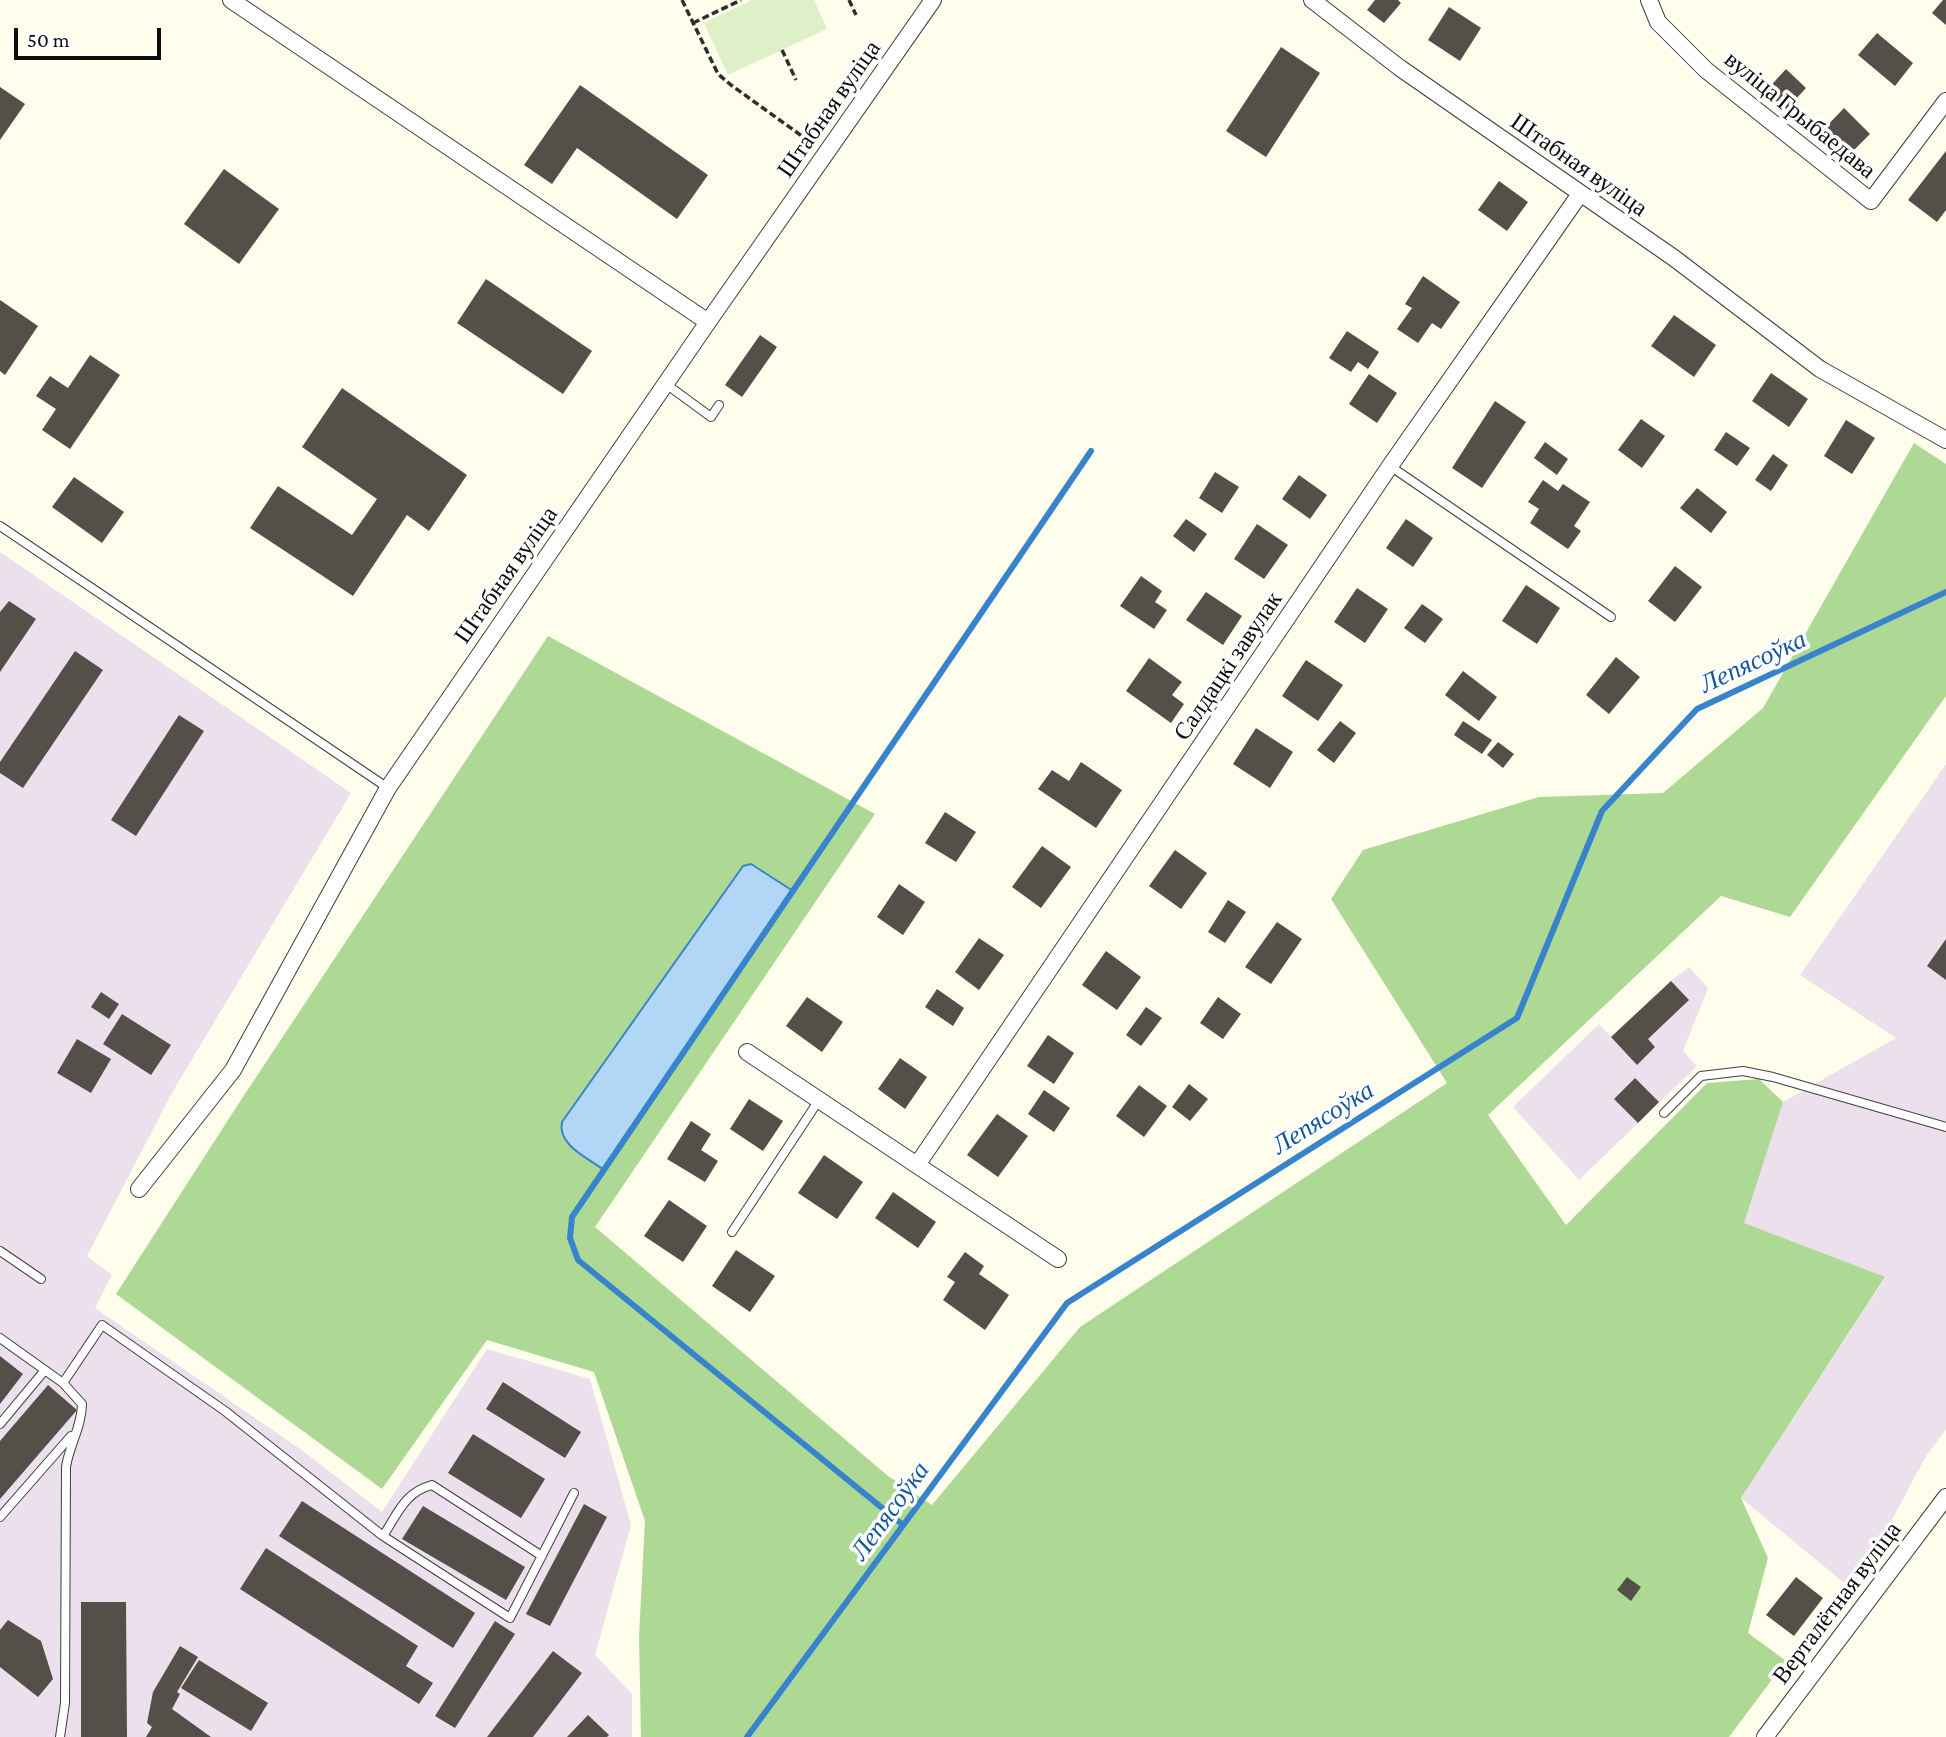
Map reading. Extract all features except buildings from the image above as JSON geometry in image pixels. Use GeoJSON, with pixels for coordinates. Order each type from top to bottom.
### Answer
{"type":"FeatureCollection","features":[{"type":"Feature","properties":{"kind":"street"},"geometry":{"type":"LineString","coordinates":[[231,0],[708,322]]}},
{"type":"Feature","properties":{"kind":"street","name":"Штабная вуліца"},"geometry":{"type":"LineString","coordinates":[[139,1189],[233,1070],[388,788],[933,0]]}},
{"type":"Feature","properties":{"kind":"street","name":"Штабная вуліца"},"geometry":{"type":"LineString","coordinates":[[1312,0],[1400,68],[1674,258],[1819,369],[1946,440]]}},
{"type":"Feature","properties":{"kind":"street","name":"вуліца Грыбаедава"},"geometry":{"type":"LineString","coordinates":[[1649,0],[1658,22],[1706,70],[1871,201],[1946,101]]}},
{"type":"Feature","properties":{"kind":"street","name":"Салдацкі завулак"},"geometry":{"type":"LineString","coordinates":[[917,1165],[1390,466],[1580,194]]}},
{"type":"Feature","properties":{"kind":"street"},"geometry":{"type":"LineString","coordinates":[[747,1052],[1058,1259]]}},
{"type":"Feature","properties":{"kind":"street","name":"Верталётная вуліца"},"geometry":{"type":"LineString","coordinates":[[1765,1737],[1946,1497]]}},
{"type":"Feature","properties":{"kind":"lane"},"geometry":{"type":"LineString","coordinates":[[666,384],[711,417],[719,405]]}},
{"type":"Feature","properties":{"kind":"lane"},"geometry":{"type":"LineString","coordinates":[[1390,466],[1611,617]]}},
{"type":"Feature","properties":{"kind":"lane"},"geometry":{"type":"LineString","coordinates":[[0,526],[388,788]]}},
{"type":"Feature","properties":{"kind":"lane"},"geometry":{"type":"LineString","coordinates":[[1664,1113],[1702,1076],[1743,1071],[1773,1077],[1946,1127]]}},
{"type":"Feature","properties":{"kind":"lane"},"geometry":{"type":"LineString","coordinates":[[732,1232],[819,1100]]}},
{"type":"Feature","properties":{"kind":"lane"},"geometry":{"type":"LineString","coordinates":[[0,1251],[41,1279]]}},
{"type":"Feature","properties":{"kind":"lane"},"geometry":{"type":"LineString","coordinates":[[63,1383],[102,1325],[225,1411],[383,1536],[510,1618],[574,1493]]}},
{"type":"Feature","properties":{"kind":"lane"},"geometry":{"type":"LineString","coordinates":[[0,1339],[63,1383],[82,1404],[82,1415],[69,1448],[66,1467],[65,1703],[60,1737]]}},
{"type":"Feature","properties":{"kind":"lane"},"geometry":{"type":"LineString","coordinates":[[0,1424],[45,1370]]}},
{"type":"Feature","properties":{"kind":"lane"},"geometry":{"type":"LineString","coordinates":[[0,1517],[76,1432]]}},
{"type":"Feature","properties":{"kind":"lane"},"geometry":{"type":"LineString","coordinates":[[383,1536],[416,1489],[432,1485],[542,1556]]}},
{"type":"Feature","properties":{"kind":"path"},"geometry":{"type":"LineString","coordinates":[[682,0],[718,74],[825,154]]}},
{"type":"Feature","properties":{"kind":"path"},"geometry":{"type":"LineString","coordinates":[[693,23],[741,0]]}},
{"type":"Feature","properties":{"kind":"path"},"geometry":{"type":"LineString","coordinates":[[849,0],[856,15]]}},
{"type":"Feature","properties":{"kind":"path"},"geometry":{"type":"LineString","coordinates":[[782,50],[796,80]]}},
{"type":"Feature","properties":{"kind":"shaded area"},"geometry":{"type":"Polygon","coordinates":[[[0,552],[351,793],[173,1091],[87,1256],[112,1275],[95,1308],[303,1451],[382,1512],[487,1349],[590,1379],[631,1525],[595,1655],[632,1694],[632,1737],[0,1737],[0,552]]]}},
{"type":"Feature","properties":{"kind":"shaded area"},"geometry":{"type":"Polygon","coordinates":[[[1946,764],[1946,1429],[1926,1456],[1854,1591],[1741,1498],[1885,1278],[1743,1223],[1783,1102],[1896,1038],[1800,975],[1946,764]]]}},
{"type":"Feature","properties":{"kind":"shaded area"},"geometry":{"type":"Polygon","coordinates":[[[1689,967],[1708,988],[1683,1051],[1697,1066],[1579,1180],[1513,1107],[1599,1024],[1611,1037],[1689,967]]]}},
{"type":"Feature","properties":{"kind":"green space"},"geometry":{"type":"Polygon","coordinates":[[[752,0],[814,0],[827,29],[728,75],[704,23],[752,0]]]}},
{"type":"Feature","properties":{"kind":"green space"},"geometry":{"type":"Polygon","coordinates":[[[1914,443],[1946,464],[1946,696],[1790,917],[1721,896],[1488,1115],[1566,1225],[1707,1083],[1759,1079],[1783,1102],[1744,1223],[1885,1277],[1741,1498],[1768,1558],[1748,1633],[1786,1661],[1729,1737],[641,1737],[639,1636],[645,1521],[594,1372],[487,1340],[382,1489],[116,1294],[548,636],[875,814],[595,1227],[888,1476],[932,1505],[1080,1327],[1447,1083],[1331,899],[1363,850],[1539,797],[1663,793],[1763,708],[1914,443]]]}},
{"type":"Feature","properties":{"kind":"water"},"geometry":{"type":"Polygon","coordinates":[[[751,864],[793,891],[604,1170],[569,1144],[564,1138],[562,1122],[743,866],[751,864]]]}},
{"type":"Feature","properties":{"kind":"waterway"},"geometry":{"type":"LineString","coordinates":[[903,1525],[578,1260],[570,1238],[572,1217],[1091,451]]}},
{"type":"Feature","properties":{"kind":"waterway","name":"Лепясоўка"},"geometry":{"type":"LineString","coordinates":[[747,1737],[1067,1303],[1517,1018],[1602,811],[1697,709],[1946,592]]}}]}
